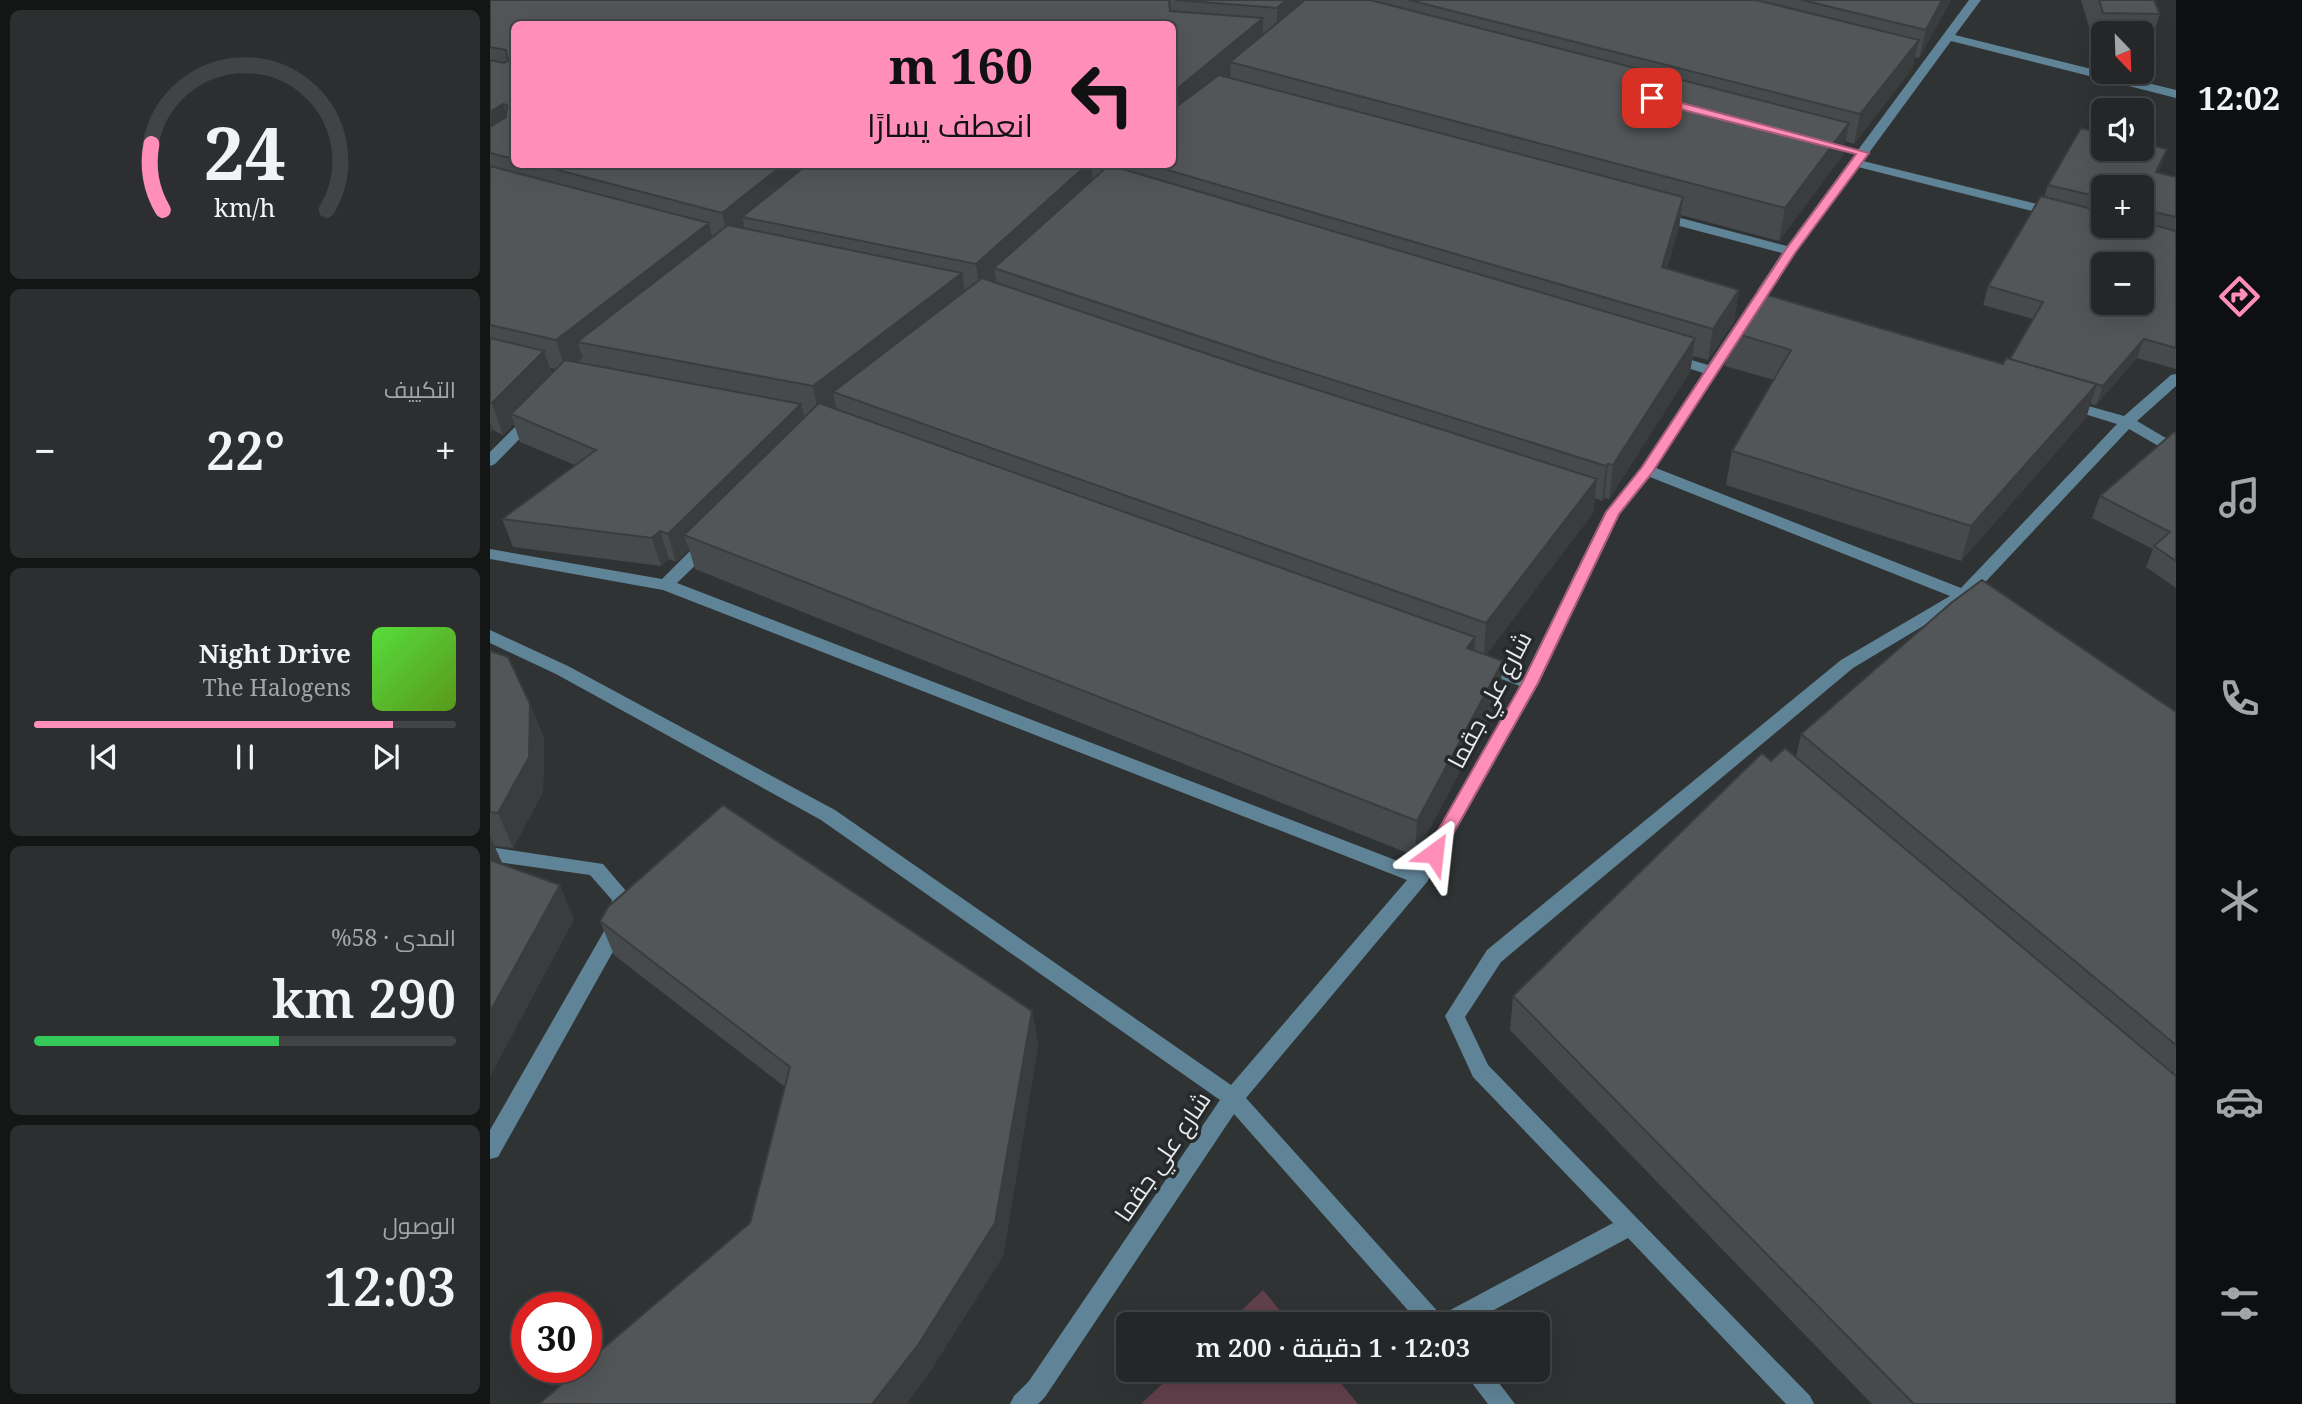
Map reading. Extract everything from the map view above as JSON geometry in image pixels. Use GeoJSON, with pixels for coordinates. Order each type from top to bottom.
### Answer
{"type":"FeatureCollection","features":[{"type":"Feature","properties":{"kind":"street","name":"شارع علي جقما"},"geometry":{"type":"LineString","coordinates":[[1022,1404],[1037,1390],[1233,1098],[1420,877],[1530,683],[1606,510],[1647,470],[1713,371],[1758,315],[1790,251],[1918,65],[1948,37],[1975,0]]}},
{"type":"Feature","properties":{"kind":"street"},"geometry":{"type":"LineString","coordinates":[[1948,37],[2176,94]]}},
{"type":"Feature","properties":{"kind":"street"},"geometry":{"type":"LineString","coordinates":[[1856,155],[2064,216]]}},
{"type":"Feature","properties":{"kind":"street"},"geometry":{"type":"LineString","coordinates":[[1643,211],[1790,251]]}},
{"type":"Feature","properties":{"kind":"street"},"geometry":{"type":"LineString","coordinates":[[1660,355],[1713,371]]}},
{"type":"Feature","properties":{"kind":"street"},"geometry":{"type":"LineString","coordinates":[[1802,1404],[1480,1071],[1455,1016],[1494,956],[1756,750],[1847,664],[1965,594],[2127,422],[2176,378]]}},
{"type":"Feature","properties":{"kind":"street"},"geometry":{"type":"LineString","coordinates":[[2047,398],[2127,422],[2176,451]]}},
{"type":"Feature","properties":{"kind":"street"},"geometry":{"type":"LineString","coordinates":[[490,461],[543,407]]}},
{"type":"Feature","properties":{"kind":"street"},"geometry":{"type":"LineString","coordinates":[[1647,470],[1965,594],[1988,609]]}},
{"type":"Feature","properties":{"kind":"street"},"geometry":{"type":"LineString","coordinates":[[666,585],[716,536]]}},
{"type":"Feature","properties":{"kind":"street"},"geometry":{"type":"LineString","coordinates":[[490,554],[666,585],[1420,877]]}},
{"type":"Feature","properties":{"kind":"street"},"geometry":{"type":"LineString","coordinates":[[490,636],[562,670],[828,815],[1233,1098],[1424,1312]]}},
{"type":"Feature","properties":{"kind":"street"},"geometry":{"type":"LineString","coordinates":[[1465,660],[1530,683]]}},
{"type":"Feature","properties":{"kind":"street"},"geometry":{"type":"LineString","coordinates":[[490,854],[596,869],[622,898],[617,927],[490,1150]]}},
{"type":"Feature","properties":{"kind":"street"},"geometry":{"type":"LineString","coordinates":[[1468,1312],[1630,1225]]}},
{"type":"Feature","properties":{"kind":"street"},"geometry":{"type":"LineString","coordinates":[[1485,1382],[1503,1404]]}},
{"type":"Feature","properties":{"kind":"shaded area"},"geometry":{"type":"Polygon","coordinates":[[[1263,1290],[1281,1312],[1240,1312],[1263,1290]]]}},
{"type":"Feature","properties":{"kind":"shaded area"},"geometry":{"type":"Polygon","coordinates":[[[1164,1382],[1340,1382],[1358,1404],[1141,1404],[1164,1382]]]}},
{"type":"Feature","properties":{"kind":"building"},"geometry":{"type":"Polygon","coordinates":[[[490,0],[1169,0],[1170,11],[1263,18],[1176,90],[1176,21],[511,21],[511,158],[490,153],[490,127],[506,117],[507,105],[503,104],[490,112],[490,60],[504,63],[508,61],[506,50],[490,47],[490,0]]]}},
{"type":"Feature","properties":{"kind":"building"},"geometry":{"type":"Polygon","coordinates":[[[1175,0],[1286,0],[1277,8],[1175,0]]]}},
{"type":"Feature","properties":{"kind":"building"},"geometry":{"type":"Polygon","coordinates":[[[1305,0],[1370,0],[1849,123],[1785,208],[1230,62],[1305,0]]]}},
{"type":"Feature","properties":{"kind":"building"},"geometry":{"type":"Polygon","coordinates":[[[1409,0],[1756,0],[1919,40],[1860,114],[1409,0]]]}},
{"type":"Feature","properties":{"kind":"building"},"geometry":{"type":"Polygon","coordinates":[[[1802,0],[1942,0],[1926,30],[1802,0]]]}},
{"type":"Feature","properties":{"kind":"building"},"geometry":{"type":"Polygon","coordinates":[[[2099,0],[2154,0],[2160,14],[2103,13],[2099,0]]]}},
{"type":"Feature","properties":{"kind":"building"},"geometry":{"type":"Polygon","coordinates":[[[1219,75],[1683,197],[1662,267],[1739,290],[1713,329],[1161,168],[1176,168],[1176,107],[1219,75]]]}},
{"type":"Feature","properties":{"kind":"building"},"geometry":{"type":"Polygon","coordinates":[[[2081,128],[2091,131],[2091,161],[2154,161],[2154,146],[2167,149],[2156,172],[2176,177],[2176,217],[2154,212],[2154,175],[2091,175],[2091,195],[2048,185],[2081,128]]]}},
{"type":"Feature","properties":{"kind":"building"},"geometry":{"type":"Polygon","coordinates":[[[490,166],[709,223],[556,340],[490,325],[490,166]]]}},
{"type":"Feature","properties":{"kind":"building"},"geometry":{"type":"Polygon","coordinates":[[[550,168],[779,168],[722,213],[550,168]]]}},
{"type":"Feature","properties":{"kind":"building"},"geometry":{"type":"Polygon","coordinates":[[[803,168],[1084,168],[976,264],[742,217],[803,168]]]}},
{"type":"Feature","properties":{"kind":"building"},"geometry":{"type":"Polygon","coordinates":[[[1106,168],[1119,168],[1695,338],[1613,465],[1606,466],[1267,359],[994,268],[1106,168]]]}},
{"type":"Feature","properties":{"kind":"building"},"geometry":{"type":"Polygon","coordinates":[[[2041,196],[2091,209],[2091,238],[2154,238],[2154,225],[2176,231],[2176,348],[2144,339],[2103,386],[2010,359],[2043,302],[1988,286],[2041,196]]]}},
{"type":"Feature","properties":{"kind":"building"},"geometry":{"type":"Polygon","coordinates":[[[728,225],[962,273],[813,386],[577,342],[728,225]]]}},
{"type":"Feature","properties":{"kind":"building"},"geometry":{"type":"Polygon","coordinates":[[[982,278],[1255,370],[1597,479],[1486,623],[833,392],[982,278]]]}},
{"type":"Feature","properties":{"kind":"building"},"geometry":{"type":"Polygon","coordinates":[[[1757,292],[2003,364],[2006,358],[2097,384],[1971,526],[1732,451],[1791,350],[1731,332],[1757,292]]]}},
{"type":"Feature","properties":{"kind":"building"},"geometry":{"type":"Polygon","coordinates":[[[490,338],[544,351],[492,403],[490,402],[490,338]]]}},
{"type":"Feature","properties":{"kind":"building"},"geometry":{"type":"Polygon","coordinates":[[[565,360],[801,404],[668,534],[660,531],[652,538],[502,519],[596,450],[511,414],[565,360]]]}},
{"type":"Feature","properties":{"kind":"building"},"geometry":{"type":"Polygon","coordinates":[[[819,403],[1475,637],[1467,648],[1503,661],[1417,821],[684,535],[819,403]]]}},
{"type":"Feature","properties":{"kind":"building"},"geometry":{"type":"Polygon","coordinates":[[[2174,432],[2176,561],[2154,546],[2170,532],[2100,496],[2174,432]]]}},
{"type":"Feature","properties":{"kind":"building"},"geometry":{"type":"Polygon","coordinates":[[[1982,580],[2176,712],[2176,1045],[1801,734],[1951,603],[1982,580]]]}},
{"type":"Feature","properties":{"kind":"building"},"geometry":{"type":"Polygon","coordinates":[[[490,651],[508,657],[530,704],[529,757],[498,813],[490,812],[490,651]]]}},
{"type":"Feature","properties":{"kind":"building"},"geometry":{"type":"Polygon","coordinates":[[[1785,748],[2176,1076],[2176,1404],[1914,1404],[1513,996],[1762,753],[1771,761],[1785,748]]]}},
{"type":"Feature","properties":{"kind":"building"},"geometry":{"type":"Polygon","coordinates":[[[723,805],[1032,1011],[995,1223],[918,1345],[872,1404],[539,1404],[563,1383],[602,1383],[602,1349],[750,1223],[790,1067],[600,921],[608,907],[723,805]]]}},
{"type":"Feature","properties":{"kind":"building"},"geometry":{"type":"Polygon","coordinates":[[[490,860],[560,885],[490,1012],[490,860]]]}},
{"type":"Feature","properties":{"kind":"route"},"geometry":{"type":"LineString","coordinates":[[1434,853],[1530,683],[1613,512],[1647,470],[1790,251],[1863,153],[1652,98]]}}]}
